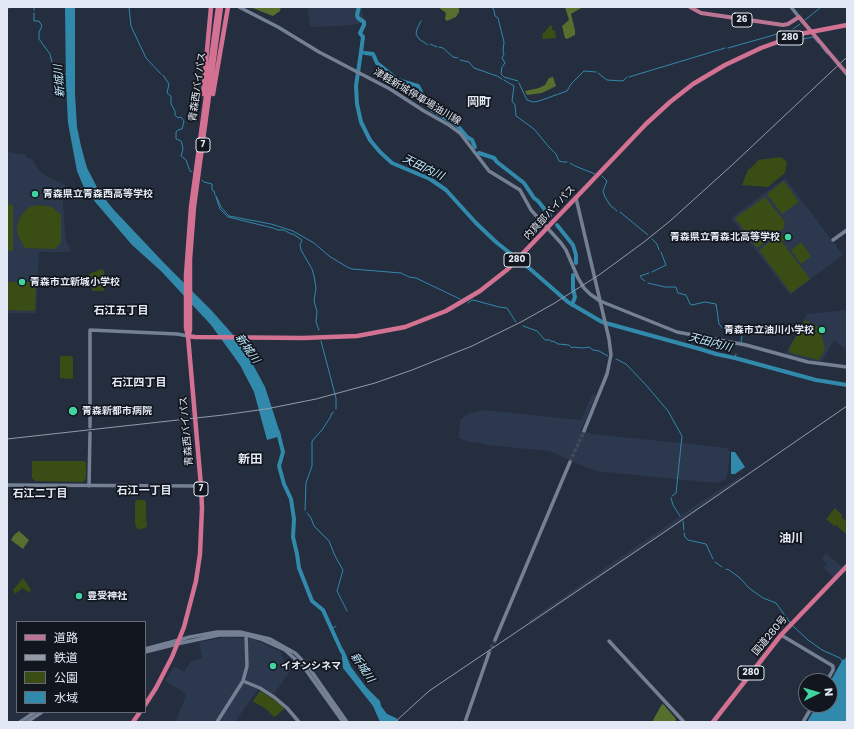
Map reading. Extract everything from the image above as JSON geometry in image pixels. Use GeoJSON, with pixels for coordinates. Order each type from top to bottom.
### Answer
{"type":"FeatureCollection","features":[{"type":"Feature","properties":{"kind":"highway"},"geometry":{"type":"LineString","coordinates":[[200,142],[211,7]]}},
{"type":"Feature","properties":{"kind":"highway","name":"青森西バイパス"},"geometry":{"type":"LineString","coordinates":[[188,336],[190,330],[188,281],[191,207],[218,7]]}},
{"type":"Feature","properties":{"kind":"highway","name":"青森西バイパス"},"geometry":{"type":"LineString","coordinates":[[146,703],[162,676],[178,642],[190,604],[200,554],[202,508],[201,486],[188,336],[186,328],[186,309],[194,207],[221,7]]}},
{"type":"Feature","properties":{"kind":"highway"},"geometry":{"type":"LineString","coordinates":[[202,151],[208,126],[228,7]]}},
{"type":"Feature","properties":{"kind":"highway","name":"内真部バイパス"},"geometry":{"type":"LineString","coordinates":[[188,336],[318,338],[352,337],[390,331],[420,322],[458,305],[485,288],[513,264],[646,124],[693,84],[725,65],[754,51],[811,31],[847,25]]}},
{"type":"Feature","properties":{"kind":"highway","name":"国道280号"},"geometry":{"type":"LineString","coordinates":[[713,722],[781,635],[847,566]]}},
{"type":"Feature","properties":{"kind":"highway"},"geometry":{"type":"LineString","coordinates":[[133,722],[139,713]]}},
{"type":"Feature","properties":{"kind":"main road","name":"26"},"geometry":{"type":"LineString","coordinates":[[690,7],[701,13],[783,25],[788,24],[799,17]]}},
{"type":"Feature","properties":{"kind":"main road"},"geometry":{"type":"LineString","coordinates":[[799,17],[847,74]]}},
{"type":"Feature","properties":{"kind":"street","name":"津軽新城停車場油川線"},"geometry":{"type":"LineString","coordinates":[[239,7],[390,89],[424,112],[460,132],[482,164],[489,171],[520,190],[531,210],[566,250],[584,288],[600,301],[677,332],[739,344],[808,362],[847,367]]}},
{"type":"Feature","properties":{"kind":"street"},"geometry":{"type":"LineString","coordinates":[[791,7],[799,17]]}},
{"type":"Feature","properties":{"kind":"street"},"geometry":{"type":"LineString","coordinates":[[576,198],[606,327],[610,346],[611,362],[608,374],[584,431]]}},
{"type":"Feature","properties":{"kind":"street"},"geometry":{"type":"LineString","coordinates":[[833,240],[847,230]]}},
{"type":"Feature","properties":{"kind":"street"},"geometry":{"type":"LineString","coordinates":[[90,427],[90,330],[177,334],[188,336]]}},
{"type":"Feature","properties":{"kind":"street"},"geometry":{"type":"LineString","coordinates":[[89,486],[90,433]]}},
{"type":"Feature","properties":{"kind":"street"},"geometry":{"type":"LineString","coordinates":[[495,640],[570,462]]}},
{"type":"Feature","properties":{"kind":"street"},"geometry":{"type":"LineString","coordinates":[[7,485],[201,486]]}},
{"type":"Feature","properties":{"kind":"street"},"geometry":{"type":"LineString","coordinates":[[146,649],[217,632],[233,631],[261,639],[276,645],[293,656],[303,666],[347,722]]}},
{"type":"Feature","properties":{"kind":"street"},"geometry":{"type":"LineString","coordinates":[[217,722],[243,681],[247,666],[246,634]]}},
{"type":"Feature","properties":{"kind":"street"},"geometry":{"type":"LineString","coordinates":[[781,635],[833,666],[831,673]]}},
{"type":"Feature","properties":{"kind":"street"},"geometry":{"type":"LineString","coordinates":[[609,641],[684,722]]}},
{"type":"Feature","properties":{"kind":"street"},"geometry":{"type":"LineString","coordinates":[[146,652],[178,642]]}},
{"type":"Feature","properties":{"kind":"street"},"geometry":{"type":"LineString","coordinates":[[465,722],[490,653]]}},
{"type":"Feature","properties":{"kind":"street"},"geometry":{"type":"LineString","coordinates":[[243,681],[260,688],[274,697],[287,708],[299,722]]}},
{"type":"Feature","properties":{"kind":"street"},"geometry":{"type":"LineString","coordinates":[[325,693],[343,722]]}},
{"type":"Feature","properties":{"kind":"street"},"geometry":{"type":"LineString","coordinates":[[20,722],[34,713]]}},
{"type":"Feature","properties":{"kind":"street"},"geometry":{"type":"LineString","coordinates":[[27,722],[40,713]]}},
{"type":"Feature","properties":{"kind":"street"},"geometry":{"type":"LineString","coordinates":[[803,722],[808,713]]}},
{"type":"Feature","properties":{"kind":"shaded area"},"geometry":{"type":"Polygon","coordinates":[[[307,7],[361,7],[365,23],[341,26],[310,27],[307,7]]]}},
{"type":"Feature","properties":{"kind":"shaded area","name":"青森県立青森西高等学校"},"geometry":{"type":"Polygon","coordinates":[[[7,151],[27,155],[26,157],[33,160],[39,170],[46,176],[65,185],[63,202],[66,242],[71,252],[39,252],[36,313],[7,313],[7,151]]]}},
{"type":"Feature","properties":{"kind":"shaded area","name":"青森県立青森北高等学校"},"geometry":{"type":"Polygon","coordinates":[[[785,178],[843,255],[790,295],[732,219],[732,217],[785,178]]]}},
{"type":"Feature","properties":{"kind":"shaded area","name":"青森市立油川小学校"},"geometry":{"type":"Polygon","coordinates":[[[847,310],[847,350],[834,340],[822,362],[803,359],[786,353],[807,314],[847,310]]]}},
{"type":"Feature","properties":{"kind":"shaded area"},"geometry":{"type":"Polygon","coordinates":[[[592,394],[596,395],[581,430],[591,434],[728,449],[730,452],[727,476],[724,481],[715,483],[595,471],[549,451],[487,445],[469,442],[459,438],[460,420],[469,413],[484,410],[581,420],[592,394]]]}},
{"type":"Feature","properties":{"kind":"shaded area"},"geometry":{"type":"Polygon","coordinates":[[[741,476],[743,479],[565,601],[531,624],[528,621],[705,499],[741,476]]]}},
{"type":"Feature","properties":{"kind":"shaded area"},"geometry":{"type":"Polygon","coordinates":[[[826,553],[843,568],[834,578],[823,568],[827,563],[821,559],[826,553]]]}},
{"type":"Feature","properties":{"kind":"shaded area"},"geometry":{"type":"Polygon","coordinates":[[[225,637],[253,639],[280,651],[284,661],[293,667],[274,694],[260,686],[235,722],[175,722],[187,694],[165,681],[174,666],[184,672],[191,661],[202,658],[199,642],[225,637]]]}},
{"type":"Feature","properties":{"kind":"green space"},"geometry":{"type":"Polygon","coordinates":[[[250,7],[281,7],[280,11],[273,16],[250,7]]]}},
{"type":"Feature","properties":{"kind":"green space"},"geometry":{"type":"Polygon","coordinates":[[[438,7],[459,7],[459,12],[456,17],[447,21],[445,19],[446,13],[438,7]]]}},
{"type":"Feature","properties":{"kind":"green space"},"geometry":{"type":"Polygon","coordinates":[[[565,7],[588,7],[581,8],[571,14],[575,35],[567,39],[565,38],[562,26],[569,20],[565,7]]]}},
{"type":"Feature","properties":{"kind":"green space"},"geometry":{"type":"Polygon","coordinates":[[[550,25],[552,26],[552,30],[555,30],[556,38],[542,39],[543,33],[550,25]]]}},
{"type":"Feature","properties":{"kind":"green space"},"geometry":{"type":"Polygon","coordinates":[[[553,77],[556,86],[542,93],[527,95],[525,91],[545,85],[549,78],[553,77]]]}},
{"type":"Feature","properties":{"kind":"green space"},"geometry":{"type":"Polygon","coordinates":[[[781,157],[787,162],[785,173],[768,187],[742,185],[748,170],[758,160],[781,157]]]}},
{"type":"Feature","properties":{"kind":"green space"},"geometry":{"type":"Polygon","coordinates":[[[784,181],[799,202],[782,214],[767,194],[784,181]]]}},
{"type":"Feature","properties":{"kind":"green space"},"geometry":{"type":"Polygon","coordinates":[[[765,197],[785,222],[784,228],[757,248],[735,218],[765,197]]]}},
{"type":"Feature","properties":{"kind":"green space"},"geometry":{"type":"Polygon","coordinates":[[[7,204],[13,205],[13,251],[7,251],[7,204]]]}},
{"type":"Feature","properties":{"kind":"green space"},"geometry":{"type":"Polygon","coordinates":[[[39,205],[52,207],[61,215],[61,243],[55,249],[25,248],[18,236],[17,226],[20,217],[27,209],[32,206],[39,205]]]}},
{"type":"Feature","properties":{"kind":"green space"},"geometry":{"type":"Polygon","coordinates":[[[781,233],[785,239],[782,242],[810,279],[791,293],[759,250],[781,233]]]}},
{"type":"Feature","properties":{"kind":"green space"},"geometry":{"type":"Polygon","coordinates":[[[801,242],[811,256],[801,264],[791,250],[801,242]]]}},
{"type":"Feature","properties":{"kind":"green space"},"geometry":{"type":"Polygon","coordinates":[[[102,269],[104,271],[104,290],[93,291],[92,285],[84,279],[91,273],[102,269]]]}},
{"type":"Feature","properties":{"kind":"green space"},"geometry":{"type":"Polygon","coordinates":[[[7,282],[36,282],[35,311],[7,310],[7,282]]]}},
{"type":"Feature","properties":{"kind":"green space"},"geometry":{"type":"Polygon","coordinates":[[[805,320],[820,328],[825,349],[819,360],[791,353],[789,349],[805,320]]]}},
{"type":"Feature","properties":{"kind":"green space"},"geometry":{"type":"Polygon","coordinates":[[[61,356],[71,356],[73,358],[72,379],[60,378],[61,356]]]}},
{"type":"Feature","properties":{"kind":"green space"},"geometry":{"type":"Polygon","coordinates":[[[32,461],[84,461],[86,463],[86,478],[83,482],[35,481],[32,478],[32,461]]]}},
{"type":"Feature","properties":{"kind":"green space"},"geometry":{"type":"Polygon","coordinates":[[[137,500],[144,500],[146,502],[147,527],[138,530],[135,524],[135,502],[137,500]]]}},
{"type":"Feature","properties":{"kind":"green space"},"geometry":{"type":"Polygon","coordinates":[[[835,508],[843,516],[841,517],[847,522],[847,535],[836,525],[834,526],[826,519],[835,508]]]}},
{"type":"Feature","properties":{"kind":"green space"},"geometry":{"type":"Polygon","coordinates":[[[19,531],[29,540],[23,549],[11,540],[19,531]]]}},
{"type":"Feature","properties":{"kind":"green space"},"geometry":{"type":"Polygon","coordinates":[[[23,578],[31,591],[28,592],[23,588],[15,594],[13,590],[23,578]]]}},
{"type":"Feature","properties":{"kind":"green space"},"geometry":{"type":"Polygon","coordinates":[[[260,691],[275,700],[284,707],[284,709],[274,717],[266,709],[254,702],[253,701],[260,691]]]}},
{"type":"Feature","properties":{"kind":"green space"},"geometry":{"type":"Polygon","coordinates":[[[662,704],[676,719],[675,722],[652,722],[662,704]]]}},
{"type":"Feature","properties":{"kind":"water"},"geometry":{"type":"Polygon","coordinates":[[[65,7],[75,7],[75,94],[77,127],[87,168],[100,193],[114,210],[212,311],[243,346],[265,387],[281,436],[267,440],[254,392],[240,365],[211,325],[161,271],[132,245],[85,190],[77,171],[68,123],[65,7]]]}},
{"type":"Feature","properties":{"kind":"water"},"geometry":{"type":"Polygon","coordinates":[[[731,452],[735,452],[745,467],[735,474],[731,474],[731,452]]]}},
{"type":"Feature","properties":{"kind":"water"},"geometry":{"type":"Polygon","coordinates":[[[341,648],[344,650],[351,667],[366,687],[380,701],[381,706],[387,714],[396,718],[399,722],[380,722],[373,706],[343,668],[341,648]]]}},
{"type":"Feature","properties":{"kind":"water"},"geometry":{"type":"Polygon","coordinates":[[[846,657],[847,722],[807,722],[812,713],[838,713],[838,673],[835,673],[843,659],[844,660],[846,657]]]}},
{"type":"Feature","properties":{"kind":"waterway"},"geometry":{"type":"LineString","coordinates":[[7,8],[15,7]]}},
{"type":"Feature","properties":{"kind":"waterway"},"geometry":{"type":"LineString","coordinates":[[129,7],[131,26],[146,58],[161,74]]}},
{"type":"Feature","properties":{"kind":"waterway","name":"天田内川"},"geometry":{"type":"LineString","coordinates":[[359,7],[357,15],[358,18],[364,22],[360,33],[363,37],[362,52]]}},
{"type":"Feature","properties":{"kind":"waterway"},"geometry":{"type":"LineString","coordinates":[[492,7],[495,16],[498,18],[504,42],[504,54],[502,58],[505,63],[502,67],[501,74],[504,77],[518,81]]}},
{"type":"Feature","properties":{"kind":"waterway"},"geometry":{"type":"LineString","coordinates":[[805,20],[821,7]]}},
{"type":"Feature","properties":{"kind":"waterway"},"geometry":{"type":"LineString","coordinates":[[34,13],[34,21],[39,21],[42,26],[39,32],[39,39],[50,54],[55,75],[58,75]]}},
{"type":"Feature","properties":{"kind":"waterway"},"geometry":{"type":"LineString","coordinates":[[421,21],[416,34],[419,39],[428,45]]}},
{"type":"Feature","properties":{"kind":"waterway"},"geometry":{"type":"LineString","coordinates":[[793,29],[800,24]]}},
{"type":"Feature","properties":{"kind":"waterway"},"geometry":{"type":"LineString","coordinates":[[728,48],[788,31]]}},
{"type":"Feature","properties":{"kind":"waterway"},"geometry":{"type":"LineString","coordinates":[[798,40],[813,37],[818,43]]}},
{"type":"Feature","properties":{"kind":"waterway"},"geometry":{"type":"LineString","coordinates":[[430,44],[437,47]]}},
{"type":"Feature","properties":{"kind":"waterway"},"geometry":{"type":"LineString","coordinates":[[821,46],[827,54]]}},
{"type":"Feature","properties":{"kind":"waterway"},"geometry":{"type":"LineString","coordinates":[[439,47],[443,48],[453,57],[458,58]]}},
{"type":"Feature","properties":{"kind":"waterway"},"geometry":{"type":"LineString","coordinates":[[629,77],[725,48]]}},
{"type":"Feature","properties":{"kind":"waterway","name":"天田内川"},"geometry":{"type":"LineString","coordinates":[[361,52],[356,86],[357,104],[361,122],[370,140],[392,163],[430,179],[446,190],[476,223],[516,258]]}},
{"type":"Feature","properties":{"kind":"waterway","name":"天田内川"},"geometry":{"type":"LineString","coordinates":[[365,53],[373,54],[377,63],[398,80],[418,86],[429,108],[457,125],[467,137],[472,140],[475,147]]}},
{"type":"Feature","properties":{"kind":"waterway"},"geometry":{"type":"LineString","coordinates":[[460,60],[469,62],[474,68],[502,79]]}},
{"type":"Feature","properties":{"kind":"waterway"},"geometry":{"type":"LineString","coordinates":[[519,83],[527,100],[533,102],[567,91],[571,84],[584,71],[596,72]]}},
{"type":"Feature","properties":{"kind":"waterway"},"geometry":{"type":"LineString","coordinates":[[598,73],[607,80],[623,81],[627,77]]}},
{"type":"Feature","properties":{"kind":"waterway","name":"新城川"},"geometry":{"type":"LineString","coordinates":[[61,75],[66,74]]}},
{"type":"Feature","properties":{"kind":"waterway"},"geometry":{"type":"LineString","coordinates":[[163,75],[169,84],[167,93],[171,96],[171,104],[175,111],[175,115],[178,118],[181,117],[184,121],[182,129],[176,132],[176,139],[181,141],[183,149],[181,156],[186,160],[190,171],[192,172]]}},
{"type":"Feature","properties":{"kind":"waterway"},"geometry":{"type":"LineString","coordinates":[[504,80],[514,86],[512,101],[515,105],[516,116],[534,129],[556,154],[559,161],[567,162]]}},
{"type":"Feature","properties":{"kind":"waterway","name":"天田内川"},"geometry":{"type":"LineString","coordinates":[[479,153],[494,158],[524,183],[534,198],[550,216]]}},
{"type":"Feature","properties":{"kind":"waterway"},"geometry":{"type":"LineString","coordinates":[[570,163],[595,174]]}},
{"type":"Feature","properties":{"kind":"waterway"},"geometry":{"type":"LineString","coordinates":[[602,176],[607,181],[603,191],[605,197],[610,205],[617,211]]}},
{"type":"Feature","properties":{"kind":"waterway"},"geometry":{"type":"LineString","coordinates":[[202,180],[212,184],[212,190],[214,191],[215,195]]}},
{"type":"Feature","properties":{"kind":"waterway"},"geometry":{"type":"LineString","coordinates":[[216,196],[221,207],[229,216],[271,224],[293,231],[314,243],[329,256],[347,267],[352,269],[401,273],[409,277],[416,278],[460,299]]}},
{"type":"Feature","properties":{"kind":"waterway"},"geometry":{"type":"LineString","coordinates":[[216,197],[220,209],[228,217],[278,230],[284,230],[302,240],[300,245],[301,250],[312,269],[314,276],[316,288],[314,301],[317,311],[316,322],[319,330]]}},
{"type":"Feature","properties":{"kind":"waterway"},"geometry":{"type":"LineString","coordinates":[[620,212],[648,235]]}},
{"type":"Feature","properties":{"kind":"waterway","name":"天田内川"},"geometry":{"type":"LineString","coordinates":[[557,225],[573,245],[576,255],[576,263]]}},
{"type":"Feature","properties":{"kind":"waterway"},"geometry":{"type":"LineString","coordinates":[[652,239],[657,244],[659,250]]}},
{"type":"Feature","properties":{"kind":"waterway"},"geometry":{"type":"LineString","coordinates":[[652,272],[666,265],[661,252]]}},
{"type":"Feature","properties":{"kind":"waterway","name":"天田内川"},"geometry":{"type":"LineString","coordinates":[[521,261],[568,302],[602,322],[816,380],[847,385]]}},
{"type":"Feature","properties":{"kind":"waterway"},"geometry":{"type":"LineString","coordinates":[[645,281],[640,276],[649,273]]}},
{"type":"Feature","properties":{"kind":"waterway","name":"天田内川"},"geometry":{"type":"LineString","coordinates":[[572,305],[575,297],[573,289],[573,275]]}},
{"type":"Feature","properties":{"kind":"waterway"},"geometry":{"type":"LineString","coordinates":[[648,283],[665,287],[676,287],[678,293],[686,295],[690,304],[692,305],[705,302],[716,304],[719,324],[725,331],[728,332],[741,329]]}},
{"type":"Feature","properties":{"kind":"waterway"},"geometry":{"type":"LineString","coordinates":[[468,303],[472,300],[507,308],[516,322]]}},
{"type":"Feature","properties":{"kind":"waterway"},"geometry":{"type":"LineString","coordinates":[[523,326],[537,331],[545,340],[550,340],[558,344],[569,345],[572,348],[589,347],[608,356]]}},
{"type":"Feature","properties":{"kind":"waterway"},"geometry":{"type":"LineString","coordinates":[[741,342],[743,330]]}},
{"type":"Feature","properties":{"kind":"waterway"},"geometry":{"type":"LineString","coordinates":[[321,341],[336,398],[336,409]]}},
{"type":"Feature","properties":{"kind":"waterway","name":"天田内川"},"geometry":{"type":"LineString","coordinates":[[735,358],[736,354]]}},
{"type":"Feature","properties":{"kind":"waterway"},"geometry":{"type":"LineString","coordinates":[[616,359],[626,364],[646,385],[668,411],[682,436],[676,493],[672,496]]}},
{"type":"Feature","properties":{"kind":"waterway"},"geometry":{"type":"LineString","coordinates":[[305,510],[306,483],[312,466],[312,441],[322,430],[331,414],[334,412]]}},
{"type":"Feature","properties":{"kind":"waterway","name":"新城川"},"geometry":{"type":"LineString","coordinates":[[278,432],[283,452],[279,466],[284,484],[291,499],[294,519],[293,537],[299,568],[312,601],[323,610],[342,652]]}},
{"type":"Feature","properties":{"kind":"waterway"},"geometry":{"type":"LineString","coordinates":[[671,498],[673,505],[680,516]]}},
{"type":"Feature","properties":{"kind":"waterway"},"geometry":{"type":"LineString","coordinates":[[307,513],[314,526],[329,541],[343,570],[337,591],[347,611]]}},
{"type":"Feature","properties":{"kind":"waterway"},"geometry":{"type":"LineString","coordinates":[[683,521],[684,530]]}},
{"type":"Feature","properties":{"kind":"waterway"},"geometry":{"type":"LineString","coordinates":[[684,533],[688,540],[706,544],[713,559]]}},
{"type":"Feature","properties":{"kind":"waterway"},"geometry":{"type":"LineString","coordinates":[[715,562],[722,567]]}},
{"type":"Feature","properties":{"kind":"waterway"},"geometry":{"type":"LineString","coordinates":[[726,569],[740,578],[749,588],[763,598],[776,603],[791,624]]}},
{"type":"Feature","properties":{"kind":"waterway","name":"新城川"},"geometry":{"type":"LineString","coordinates":[[331,629],[336,626]]}},
{"type":"Feature","properties":{"kind":"waterway"},"geometry":{"type":"LineString","coordinates":[[793,626],[808,640],[822,650],[840,658],[842,661]]}},
{"type":"Feature","properties":{"kind":"tunnel"},"geometry":{"type":"LineString","coordinates":[[570,462],[584,431]]}},
{"type":"Feature","properties":{"kind":"tunnel"},"geometry":{"type":"LineString","coordinates":[[489,653],[495,640]]}},
{"type":"Feature","properties":{"kind":"railway"},"geometry":{"type":"LineString","coordinates":[[7,439],[266,409],[316,399],[375,383],[472,346],[521,322],[553,304],[599,275],[644,242],[670,221],[731,166],[847,57]]}},
{"type":"Feature","properties":{"kind":"railway"},"geometry":{"type":"LineString","coordinates":[[395,722],[429,691],[663,533],[847,406]]}},
{"type":"Feature","properties":{"kind":"place","name":"青森県立青森西高等学校"},"geometry":{"type":"Point","coordinates":[35,194]}},
{"type":"Feature","properties":{"kind":"place","name":"青森県立青森北高等学校"},"geometry":{"type":"Point","coordinates":[788,237]}},
{"type":"Feature","properties":{"kind":"place","name":"青森市立新城小学校"},"geometry":{"type":"Point","coordinates":[22,282]}},
{"type":"Feature","properties":{"kind":"place","name":"青森市立油川小学校"},"geometry":{"type":"Point","coordinates":[822,330]}},
{"type":"Feature","properties":{"kind":"place","name":"青森新都市病院"},"geometry":{"type":"Point","coordinates":[73,411]}},
{"type":"Feature","properties":{"kind":"place","name":"豊受神社"},"geometry":{"type":"Point","coordinates":[79,596]}},
{"type":"Feature","properties":{"kind":"place","name":"イオンシネマ"},"geometry":{"type":"Point","coordinates":[273,666]}},
{"type":"Feature","properties":{"kind":"district","name":"岡町"},"geometry":{"type":"Point","coordinates":[479,103]}},
{"type":"Feature","properties":{"kind":"district","name":"石江五丁目"},"geometry":{"type":"Point","coordinates":[121,311]}},
{"type":"Feature","properties":{"kind":"district","name":"石江四丁目"},"geometry":{"type":"Point","coordinates":[139,383]}},
{"type":"Feature","properties":{"kind":"district","name":"新田"},"geometry":{"type":"Point","coordinates":[250,460]}},
{"type":"Feature","properties":{"kind":"district","name":"石江一丁目"},"geometry":{"type":"Point","coordinates":[144,491]}},
{"type":"Feature","properties":{"kind":"district","name":"石江二丁目"},"geometry":{"type":"Point","coordinates":[40,494]}},
{"type":"Feature","properties":{"kind":"district","name":"油川"},"geometry":{"type":"Point","coordinates":[791,539]}}]}
